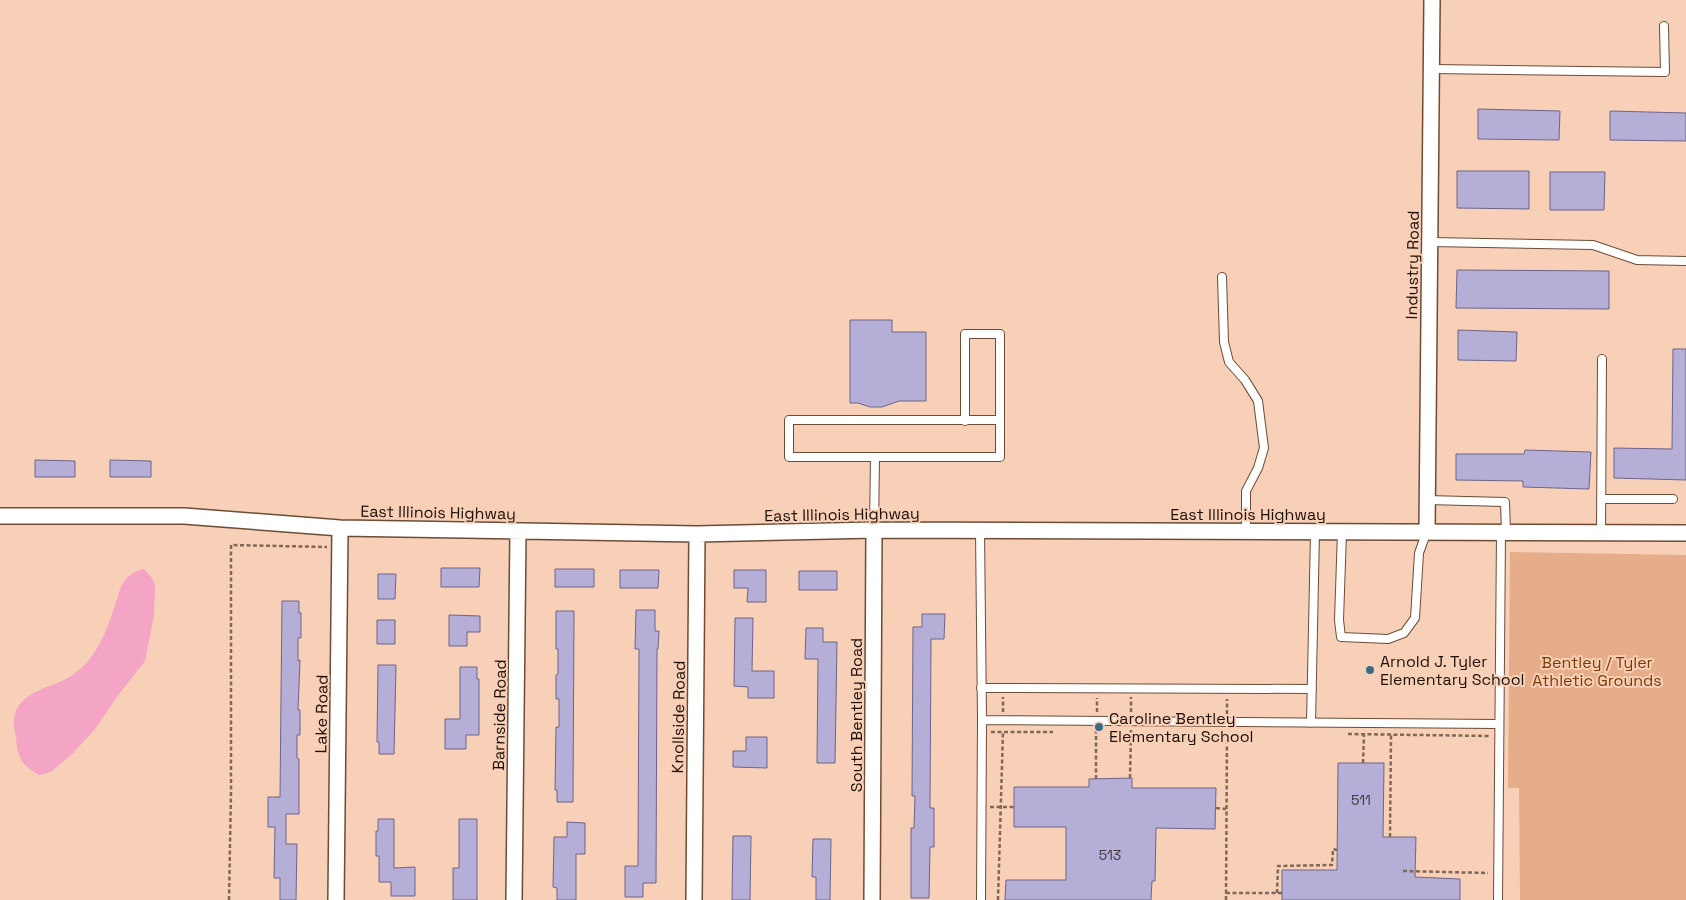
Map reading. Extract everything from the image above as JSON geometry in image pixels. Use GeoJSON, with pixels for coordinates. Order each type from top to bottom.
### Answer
{"type":"FeatureCollection","features":[{"type":"Feature","properties":{"kind":"street","name":"Industry Road"},"geometry":{"type":"LineString","coordinates":[[1427,531],[1432,0]]}},
{"type":"Feature","properties":{"kind":"street","name":"East Illinois Highway"},"geometry":{"type":"LineString","coordinates":[[0,516],[184,516],[340,528],[697,534],[874,530],[1686,533]]}},
{"type":"Feature","properties":{"kind":"street","name":"Lake Road"},"geometry":{"type":"LineString","coordinates":[[336,900],[340,528]]}},
{"type":"Feature","properties":{"kind":"street","name":"South Bentley Road"},"geometry":{"type":"LineString","coordinates":[[872,900],[874,530]]}},
{"type":"Feature","properties":{"kind":"street","name":"Barnside Road"},"geometry":{"type":"LineString","coordinates":[[514,900],[518,531]]}},
{"type":"Feature","properties":{"kind":"street","name":"Knollside Road"},"geometry":{"type":"LineString","coordinates":[[694,900],[697,534]]}},
{"type":"Feature","properties":{"kind":"lane"},"geometry":{"type":"LineString","coordinates":[[1432,70],[1665,72],[1664,26]]}},
{"type":"Feature","properties":{"kind":"lane"},"geometry":{"type":"LineString","coordinates":[[1430,242],[1593,245],[1637,260],[1686,261]]}},
{"type":"Feature","properties":{"kind":"lane"},"geometry":{"type":"LineString","coordinates":[[1222,277],[1224,342],[1229,362],[1245,380],[1258,401],[1264,448],[1258,468],[1246,491],[1246,532]]}},
{"type":"Feature","properties":{"kind":"lane"},"geometry":{"type":"LineString","coordinates":[[965,420],[965,334],[1000,334],[1000,420],[1000,457],[789,457],[789,420],[965,420],[1000,420]]}},
{"type":"Feature","properties":{"kind":"lane"},"geometry":{"type":"LineString","coordinates":[[1601,532],[1602,359]]}},
{"type":"Feature","properties":{"kind":"lane"},"geometry":{"type":"LineString","coordinates":[[874,530],[875,458]]}},
{"type":"Feature","properties":{"kind":"lane"},"geometry":{"type":"LineString","coordinates":[[1601,499],[1673,499]]}},
{"type":"Feature","properties":{"kind":"lane"},"geometry":{"type":"LineString","coordinates":[[1427,500],[1505,502],[1499,724],[1498,900]]}},
{"type":"Feature","properties":{"kind":"lane"},"geometry":{"type":"LineString","coordinates":[[980,530],[981,900]]}},
{"type":"Feature","properties":{"kind":"lane"},"geometry":{"type":"LineString","coordinates":[[1342,532],[1339,620],[1341,637],[1388,639],[1404,633],[1415,618],[1419,553],[1427,531]]}},
{"type":"Feature","properties":{"kind":"lane"},"geometry":{"type":"LineString","coordinates":[[1311,723],[1315,532]]}},
{"type":"Feature","properties":{"kind":"lane"},"geometry":{"type":"LineString","coordinates":[[981,688],[1312,689]]}},
{"type":"Feature","properties":{"kind":"lane"},"geometry":{"type":"LineString","coordinates":[[982,720],[1499,724]]}},
{"type":"Feature","properties":{"kind":"path"},"geometry":{"type":"LineString","coordinates":[[229,900],[231,545],[340,547]]}},
{"type":"Feature","properties":{"kind":"path"},"geometry":{"type":"LineString","coordinates":[[998,900],[1003,688]]}},
{"type":"Feature","properties":{"kind":"path"},"geometry":{"type":"LineString","coordinates":[[1096,778],[1097,689]]}},
{"type":"Feature","properties":{"kind":"path"},"geometry":{"type":"LineString","coordinates":[[1130,778],[1131,689]]}},
{"type":"Feature","properties":{"kind":"path"},"geometry":{"type":"LineString","coordinates":[[1226,900],[1228,689]]}},
{"type":"Feature","properties":{"kind":"path"},"geometry":{"type":"LineString","coordinates":[[1363,763],[1364,735]]}},
{"type":"Feature","properties":{"kind":"path"},"geometry":{"type":"LineString","coordinates":[[1390,837],[1391,735]]}},
{"type":"Feature","properties":{"kind":"path"},"geometry":{"type":"LineString","coordinates":[[981,806],[1014,807]]}},
{"type":"Feature","properties":{"kind":"path"},"geometry":{"type":"LineString","coordinates":[[1216,808],[1226,809]]}},
{"type":"Feature","properties":{"kind":"path"},"geometry":{"type":"LineString","coordinates":[[1277,893],[1278,866],[1332,866],[1333,850],[1337,850]]}},
{"type":"Feature","properties":{"kind":"path"},"geometry":{"type":"LineString","coordinates":[[1403,871],[1488,873]]}},
{"type":"Feature","properties":{"kind":"path"},"geometry":{"type":"LineString","coordinates":[[1226,893],[1282,893]]}},
{"type":"Feature","properties":{"kind":"green space","name":"Bentley / Tyler Athletic Grounds"},"geometry":{"type":"Polygon","coordinates":[[[1510,552],[1686,555],[1686,900],[1520,900],[1519,788],[1508,788],[1510,552]]]}},
{"type":"Feature","properties":{"kind":"shaded area"},"geometry":{"type":"Polygon","coordinates":[[[144,569],[152,578],[155,586],[154,615],[145,661],[95,729],[74,752],[51,772],[39,775],[28,768],[19,756],[14,724],[16,711],[20,704],[32,694],[65,679],[77,672],[86,663],[94,654],[105,634],[123,583],[132,574],[144,569]]]}},
{"type":"Feature","properties":{"kind":"building"},"geometry":{"type":"Polygon","coordinates":[[[1478,109],[1560,111],[1559,140],[1478,139],[1478,109]]]}},
{"type":"Feature","properties":{"kind":"building"},"geometry":{"type":"Polygon","coordinates":[[[1610,111],[1686,113],[1686,141],[1610,140],[1610,111]]]}},
{"type":"Feature","properties":{"kind":"building"},"geometry":{"type":"Polygon","coordinates":[[[1457,171],[1529,171],[1529,209],[1457,208],[1457,171]]]}},
{"type":"Feature","properties":{"kind":"building"},"geometry":{"type":"Polygon","coordinates":[[[1550,172],[1605,172],[1604,210],[1550,210],[1550,172]]]}},
{"type":"Feature","properties":{"kind":"building"},"geometry":{"type":"Polygon","coordinates":[[[1457,270],[1609,271],[1609,309],[1456,308],[1457,270]]]}},
{"type":"Feature","properties":{"kind":"building"},"geometry":{"type":"Polygon","coordinates":[[[850,320],[892,320],[892,332],[926,332],[926,401],[899,401],[882,407],[850,403],[850,320]]]}},
{"type":"Feature","properties":{"kind":"building"},"geometry":{"type":"Polygon","coordinates":[[[1458,330],[1517,332],[1516,361],[1458,360],[1458,330]]]}},
{"type":"Feature","properties":{"kind":"building"},"geometry":{"type":"Polygon","coordinates":[[[1673,349],[1686,349],[1686,480],[1614,478],[1614,448],[1672,449],[1673,349]]]}},
{"type":"Feature","properties":{"kind":"building"},"geometry":{"type":"Polygon","coordinates":[[[1525,450],[1591,452],[1589,489],[1523,487],[1523,481],[1456,480],[1456,454],[1524,454],[1525,450]]]}},
{"type":"Feature","properties":{"kind":"building"},"geometry":{"type":"Polygon","coordinates":[[[35,460],[75,461],[75,477],[35,477],[35,460]]]}},
{"type":"Feature","properties":{"kind":"building"},"geometry":{"type":"Polygon","coordinates":[[[110,460],[151,461],[151,477],[110,477],[110,460]]]}},
{"type":"Feature","properties":{"kind":"building"},"geometry":{"type":"Polygon","coordinates":[[[441,568],[480,568],[479,587],[441,587],[441,568]]]}},
{"type":"Feature","properties":{"kind":"building"},"geometry":{"type":"Polygon","coordinates":[[[555,569],[594,569],[594,587],[555,587],[555,569]]]}},
{"type":"Feature","properties":{"kind":"building"},"geometry":{"type":"Polygon","coordinates":[[[620,570],[659,570],[658,588],[620,588],[620,570]]]}},
{"type":"Feature","properties":{"kind":"building"},"geometry":{"type":"Polygon","coordinates":[[[734,570],[766,570],[766,602],[747,602],[748,588],[734,588],[734,570]]]}},
{"type":"Feature","properties":{"kind":"building"},"geometry":{"type":"Polygon","coordinates":[[[799,571],[837,571],[837,590],[799,590],[799,571]]]}},
{"type":"Feature","properties":{"kind":"building"},"geometry":{"type":"Polygon","coordinates":[[[378,574],[396,574],[395,599],[378,599],[378,574]]]}},
{"type":"Feature","properties":{"kind":"building"},"geometry":{"type":"Polygon","coordinates":[[[282,601],[299,601],[299,613],[301,613],[301,638],[298,638],[298,661],[300,660],[298,710],[300,710],[300,735],[297,735],[299,814],[286,814],[286,844],[297,844],[296,900],[280,900],[280,878],[274,878],[275,827],[268,827],[268,797],[280,797],[282,601]]]}},
{"type":"Feature","properties":{"kind":"building"},"geometry":{"type":"Polygon","coordinates":[[[636,610],[655,610],[655,631],[659,631],[657,649],[656,883],[643,883],[643,897],[625,897],[625,866],[638,866],[639,649],[635,649],[636,610]]]}},
{"type":"Feature","properties":{"kind":"building"},"geometry":{"type":"Polygon","coordinates":[[[556,611],[574,611],[573,802],[557,802],[557,790],[555,790],[556,727],[559,727],[559,699],[556,699],[558,649],[556,649],[556,611]]]}},
{"type":"Feature","properties":{"kind":"building"},"geometry":{"type":"Polygon","coordinates":[[[922,614],[945,614],[944,639],[931,639],[930,808],[934,808],[934,847],[930,847],[929,898],[911,898],[911,828],[914,828],[915,796],[912,796],[913,627],[922,627],[922,614]]]}},
{"type":"Feature","properties":{"kind":"building"},"geometry":{"type":"Polygon","coordinates":[[[449,615],[480,616],[480,632],[467,632],[467,646],[449,646],[449,615]]]}},
{"type":"Feature","properties":{"kind":"building"},"geometry":{"type":"Polygon","coordinates":[[[735,618],[753,618],[752,671],[774,671],[774,698],[748,698],[748,687],[734,686],[735,618]]]}},
{"type":"Feature","properties":{"kind":"building"},"geometry":{"type":"Polygon","coordinates":[[[377,620],[395,620],[395,644],[377,644],[377,620]]]}},
{"type":"Feature","properties":{"kind":"building"},"geometry":{"type":"Polygon","coordinates":[[[806,628],[823,628],[823,642],[837,642],[835,763],[817,763],[818,659],[805,659],[806,628]]]}},
{"type":"Feature","properties":{"kind":"building"},"geometry":{"type":"Polygon","coordinates":[[[378,665],[396,665],[394,754],[379,754],[379,742],[377,742],[378,665]]]}},
{"type":"Feature","properties":{"kind":"building"},"geometry":{"type":"Polygon","coordinates":[[[460,667],[477,667],[477,679],[479,679],[479,735],[466,735],[466,749],[445,749],[445,719],[460,719],[460,667]]]}},
{"type":"Feature","properties":{"kind":"building"},"geometry":{"type":"Polygon","coordinates":[[[746,737],[767,737],[767,768],[733,767],[733,751],[746,751],[746,737]]]}},
{"type":"Feature","properties":{"kind":"building"},"geometry":{"type":"Polygon","coordinates":[[[1338,763],[1384,763],[1383,837],[1416,837],[1415,877],[1460,879],[1460,900],[1282,900],[1282,870],[1337,870],[1338,763]]]}},
{"type":"Feature","properties":{"kind":"building","name":"Caroline Bentley Elementary School"},"geometry":{"type":"Polygon","coordinates":[[[1132,778],[1132,788],[1216,788],[1215,829],[1156,828],[1155,881],[1152,881],[1151,900],[1005,900],[1006,880],[1066,880],[1066,827],[1014,827],[1014,787],[1089,787],[1089,779],[1132,778]]]}},
{"type":"Feature","properties":{"kind":"building"},"geometry":{"type":"Polygon","coordinates":[[[378,819],[394,819],[394,868],[415,867],[415,896],[391,896],[391,882],[379,882],[379,856],[376,856],[378,819]]]}},
{"type":"Feature","properties":{"kind":"building"},"geometry":{"type":"Polygon","coordinates":[[[459,819],[477,819],[477,900],[453,900],[453,868],[459,868],[459,819]]]}},
{"type":"Feature","properties":{"kind":"building"},"geometry":{"type":"Polygon","coordinates":[[[567,822],[585,823],[585,854],[576,854],[576,900],[557,900],[557,888],[553,887],[554,837],[567,837],[567,822]]]}},
{"type":"Feature","properties":{"kind":"building"},"geometry":{"type":"Polygon","coordinates":[[[733,836],[751,836],[750,900],[732,900],[733,836]]]}},
{"type":"Feature","properties":{"kind":"building"},"geometry":{"type":"Polygon","coordinates":[[[813,839],[831,839],[830,900],[816,900],[816,877],[812,877],[813,839]]]}},
{"type":"Feature","properties":{"kind":"place","name":"Arnold J. Tyler Elementary School"},"geometry":{"type":"Point","coordinates":[1370,670]}},
{"type":"Feature","properties":{"kind":"place","name":"Caroline Bentley Elementary School"},"geometry":{"type":"Point","coordinates":[1099,727]}}]}
